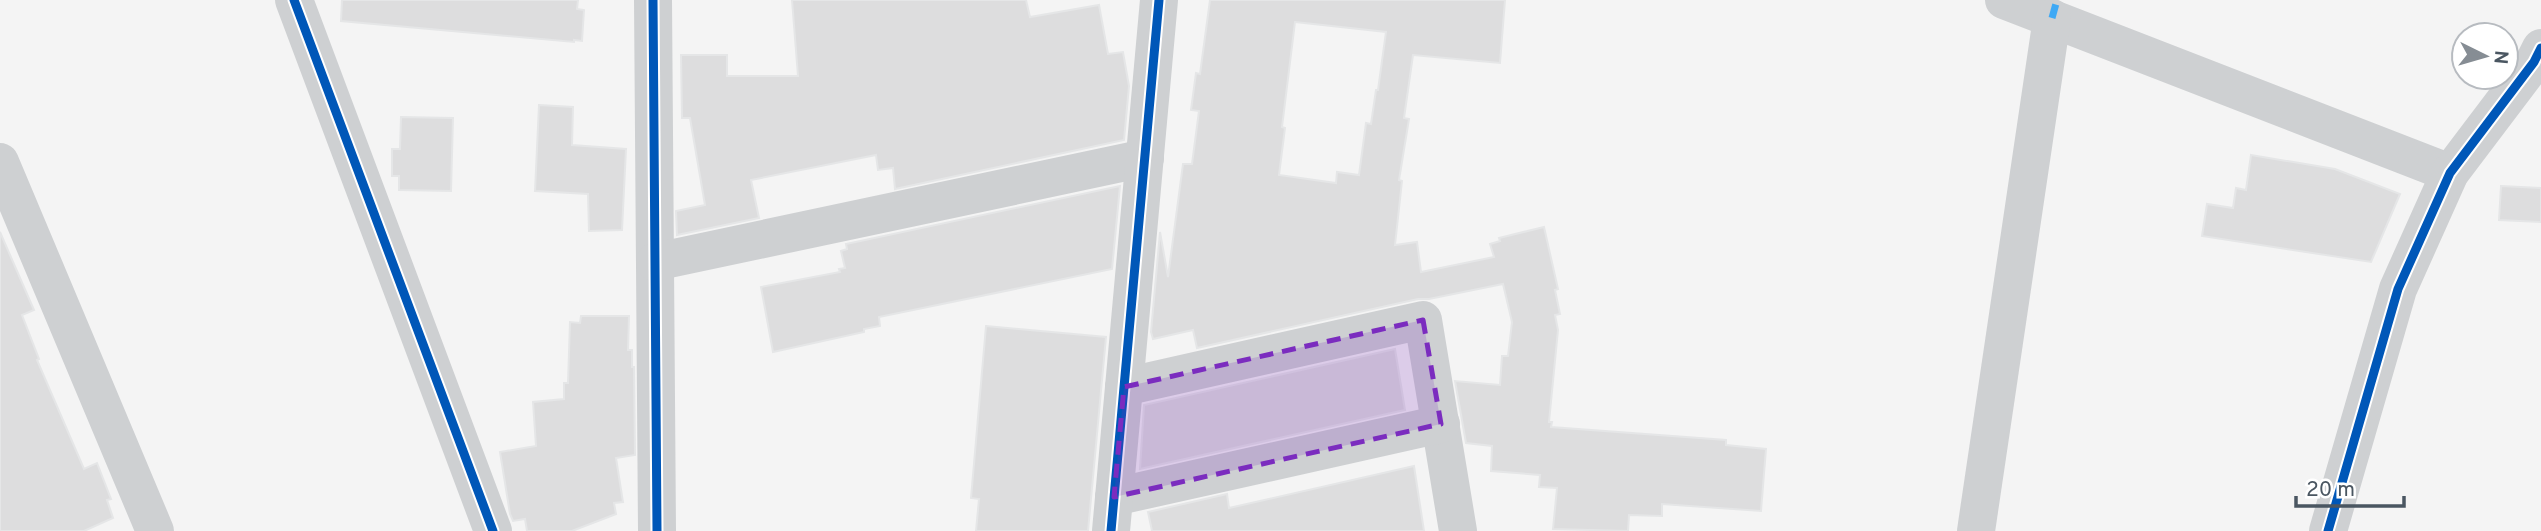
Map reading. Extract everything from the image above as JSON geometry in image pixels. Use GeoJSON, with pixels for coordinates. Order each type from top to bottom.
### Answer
{"type":"FeatureCollection","features":[{"type":"Feature","properties":{"kind":"street"},"geometry":{"type":"LineString","coordinates":[[294,0],[493,531]]}},
{"type":"Feature","properties":{"kind":"street"},"geometry":{"type":"LineString","coordinates":[[653,0],[654,530]]}},
{"type":"Feature","properties":{"kind":"street"},"geometry":{"type":"LineString","coordinates":[[1159,0],[1113,514],[1441,424]]}},
{"type":"Feature","properties":{"kind":"street"},"geometry":{"type":"LineString","coordinates":[[2004,0],[2450,173]]}},
{"type":"Feature","properties":{"kind":"street"},"geometry":{"type":"LineString","coordinates":[[1976,531],[2052,18]]}},
{"type":"Feature","properties":{"kind":"street"},"geometry":{"type":"LineString","coordinates":[[2328,531],[2399,289],[2450,173],[2540,53]]}},
{"type":"Feature","properties":{"kind":"street"},"geometry":{"type":"LineString","coordinates":[[655,262],[1145,158]]}},
{"type":"Feature","properties":{"kind":"street"},"geometry":{"type":"LineString","coordinates":[[0,162],[155,531]]}},
{"type":"Feature","properties":{"kind":"street"},"geometry":{"type":"LineString","coordinates":[[1124,387],[1423,320],[1458,531]]}},
{"type":"Feature","properties":{"kind":"highlighted area"},"geometry":{"type":"Polygon","coordinates":[[[1423,320],[1441,424],[1114,497],[1124,387],[1423,320]]]}},
{"type":"Feature","properties":{"kind":"building"},"geometry":{"type":"Polygon","coordinates":[[[342,0],[578,0],[577,9],[584,10],[582,41],[341,21],[342,0]]]}},
{"type":"Feature","properties":{"kind":"building"},"geometry":{"type":"Polygon","coordinates":[[[792,0],[1026,0],[1030,17],[1099,5],[1108,54],[1123,52],[1129,86],[1124,140],[895,189],[893,168],[878,170],[876,155],[751,180],[759,218],[677,235],[676,211],[705,205],[690,118],[682,118],[681,55],[727,55],[727,76],[798,76],[792,0]]]}},
{"type":"Feature","properties":{"kind":"building"},"geometry":{"type":"Polygon","coordinates":[[[1210,0],[1505,0],[1500,63],[1413,55],[1404,118],[1409,119],[1399,180],[1402,181],[1395,245],[1417,242],[1421,272],[1494,257],[1490,244],[1500,241],[1499,238],[1544,227],[1558,289],[1555,290],[1560,314],[1555,315],[1558,330],[1549,422],[1552,422],[1551,427],[1726,440],[1726,445],[1766,449],[1761,511],[1662,504],[1662,516],[1629,515],[1628,531],[1553,529],[1557,488],[1539,487],[1540,475],[1491,471],[1492,446],[1466,443],[1455,381],[1500,385],[1502,356],[1508,356],[1512,322],[1503,284],[1418,299],[1197,348],[1193,330],[1153,339],[1151,332],[1160,232],[1168,277],[1183,164],[1192,164],[1199,111],[1191,110],[1196,73],[1200,74],[1210,0]],[[1295,22],[1279,175],[1336,183],[1337,172],[1359,175],[1366,123],[1371,124],[1378,90],[1386,32],[1295,22]]]}},
{"type":"Feature","properties":{"kind":"building"},"geometry":{"type":"Polygon","coordinates":[[[539,105],[573,107],[572,145],[626,149],[622,230],[589,231],[588,194],[535,191],[539,105]]]}},
{"type":"Feature","properties":{"kind":"building"},"geometry":{"type":"Polygon","coordinates":[[[401,117],[453,118],[451,191],[399,190],[399,176],[392,176],[392,149],[400,149],[401,117]]]}},
{"type":"Feature","properties":{"kind":"building"},"geometry":{"type":"Polygon","coordinates":[[[2251,155],[2335,169],[2400,194],[2371,262],[2202,236],[2207,204],[2233,208],[2236,188],[2246,190],[2251,155]]]}},
{"type":"Feature","properties":{"kind":"building"},"geometry":{"type":"Polygon","coordinates":[[[1120,186],[1112,269],[879,317],[880,326],[864,329],[864,332],[773,352],[761,287],[840,272],[839,269],[845,268],[841,251],[847,249],[846,244],[1120,186]]]}},
{"type":"Feature","properties":{"kind":"building"},"geometry":{"type":"Polygon","coordinates":[[[2501,186],[2541,188],[2541,222],[2499,220],[2501,186]]]}},
{"type":"Feature","properties":{"kind":"building"},"geometry":{"type":"Polygon","coordinates":[[[0,232],[34,310],[22,315],[39,359],[37,360],[84,469],[97,463],[111,499],[107,500],[113,518],[84,531],[0,531],[0,232]]]}},
{"type":"Feature","properties":{"kind":"building"},"geometry":{"type":"Polygon","coordinates":[[[581,316],[629,316],[628,350],[632,350],[634,367],[635,455],[616,458],[623,502],[614,503],[616,514],[572,531],[527,531],[525,519],[513,521],[510,514],[500,452],[536,446],[533,402],[564,399],[564,383],[568,383],[570,322],[580,323],[581,316]]]}},
{"type":"Feature","properties":{"kind":"building"},"geometry":{"type":"Polygon","coordinates":[[[986,326],[1106,337],[1088,531],[976,531],[979,499],[971,498],[986,326]]]}},
{"type":"Feature","properties":{"kind":"building"},"geometry":{"type":"Polygon","coordinates":[[[1395,349],[1405,410],[1140,469],[1144,405],[1395,349]]]}},
{"type":"Feature","properties":{"kind":"building"},"geometry":{"type":"Polygon","coordinates":[[[1414,466],[1424,531],[1152,531],[1148,512],[1227,494],[1229,508],[1414,466]]]}},
{"type":"Feature","properties":{"kind":"marked path"},"geometry":{"type":"LineString","coordinates":[[2052,18],[2057,0]]}},
{"type":"Feature","properties":{"kind":"cycle path"},"geometry":{"type":"LineString","coordinates":[[294,0],[493,531]]}},
{"type":"Feature","properties":{"kind":"cycle path"},"geometry":{"type":"LineString","coordinates":[[653,0],[657,531]]}},
{"type":"Feature","properties":{"kind":"cycle path"},"geometry":{"type":"LineString","coordinates":[[1111,531],[1159,0]]}},
{"type":"Feature","properties":{"kind":"cycle path"},"geometry":{"type":"LineString","coordinates":[[2328,531],[2398,289],[2450,173],[2534,62],[2541,48]]}}]}
